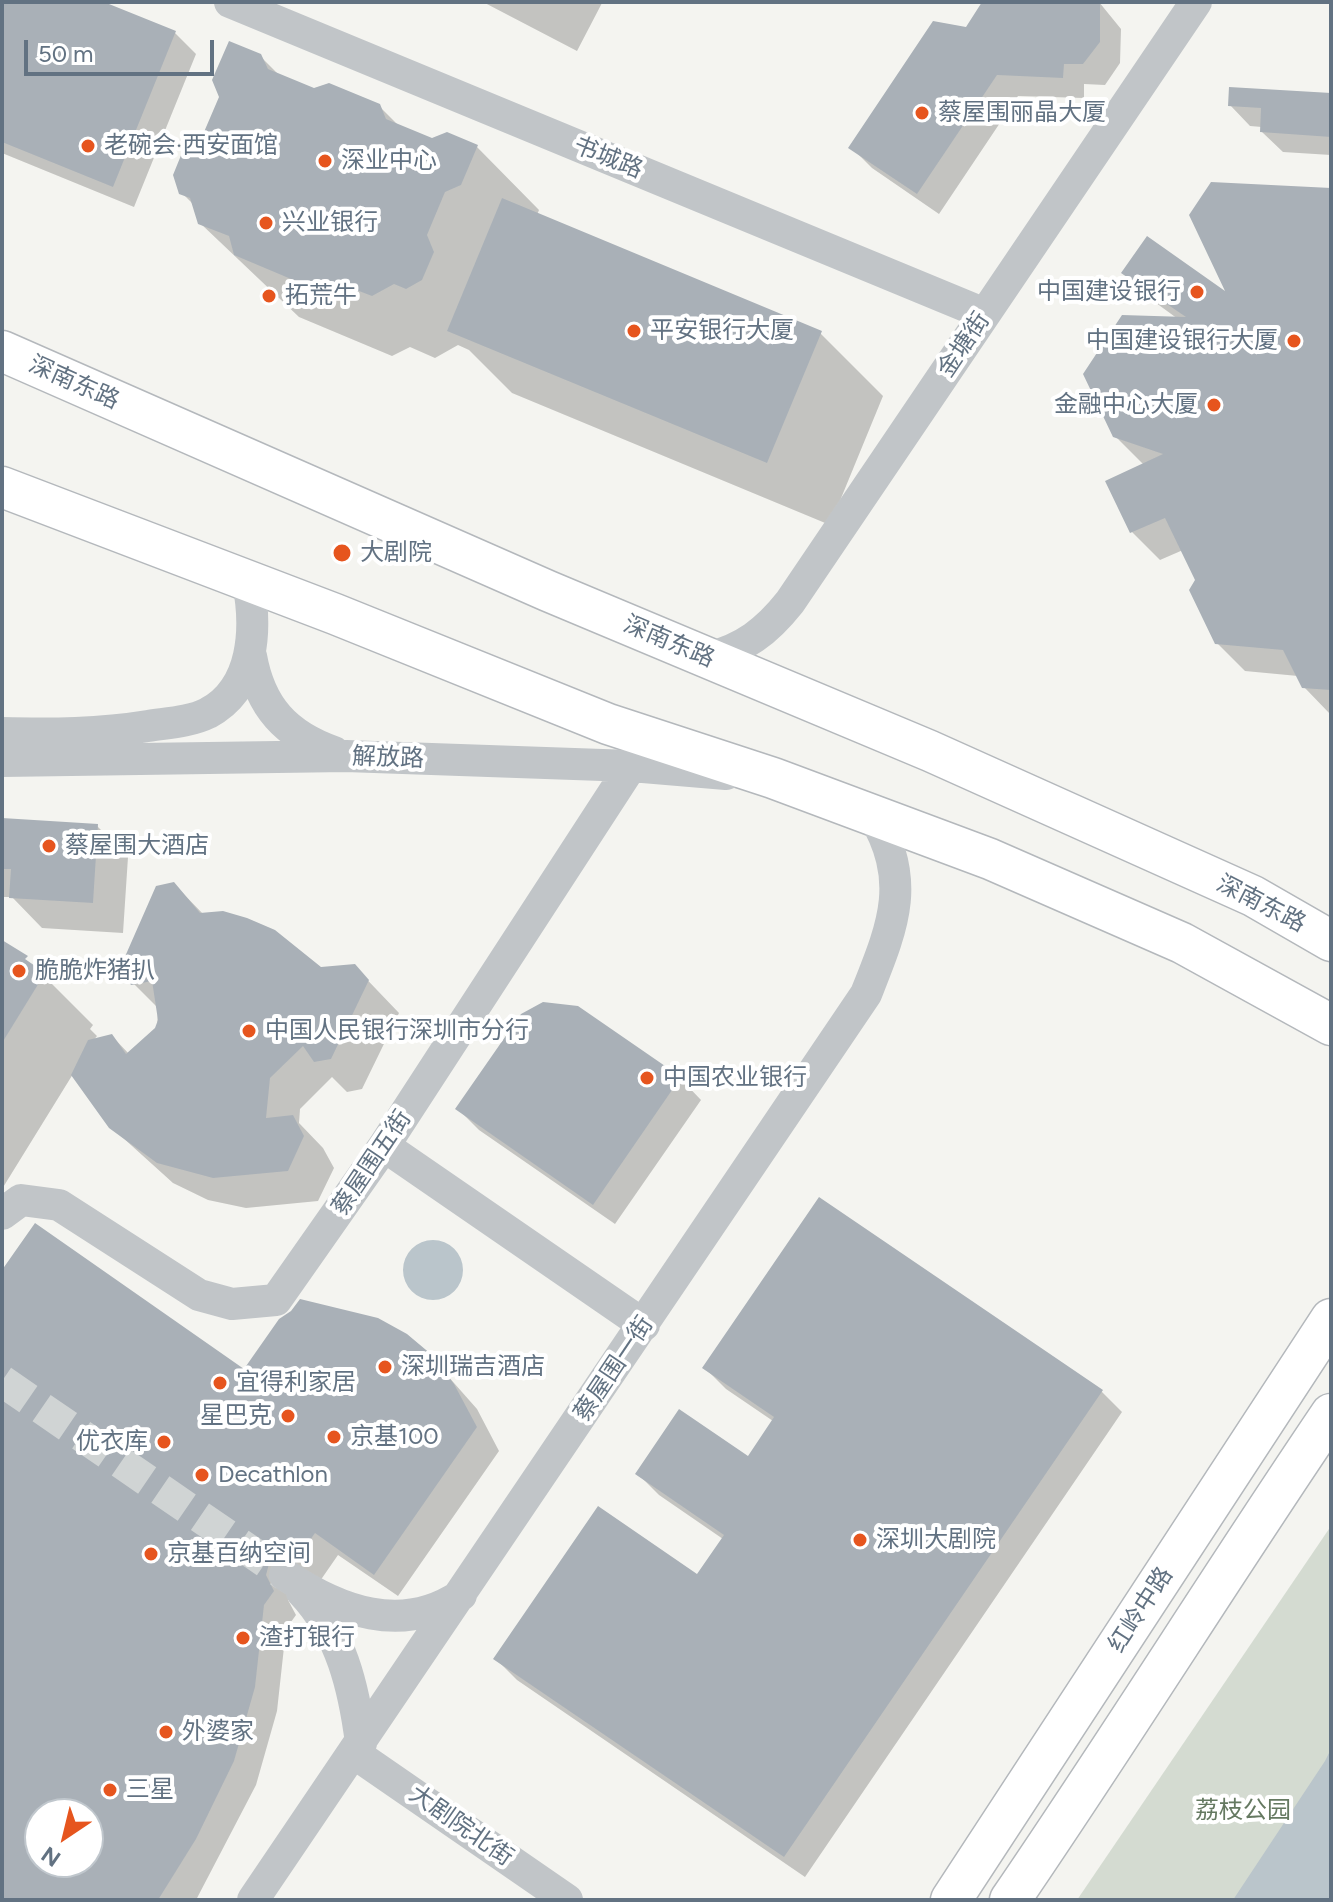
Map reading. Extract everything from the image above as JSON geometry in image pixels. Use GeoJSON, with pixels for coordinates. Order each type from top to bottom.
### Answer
{"type":"FeatureCollection","features":[{"type":"Feature","properties":{"kind":"main road","name":"深南东路"},"geometry":{"type":"LineString","coordinates":[[2,351],[707,658],[930,751],[1253,896],[1329,939]]}},
{"type":"Feature","properties":{"kind":"main road"},"geometry":{"type":"LineString","coordinates":[[2,487],[608,724],[872,813],[1061,888],[1182,943],[1331,1025]]}},
{"type":"Feature","properties":{"kind":"main road"},"geometry":{"type":"LineString","coordinates":[[1239,973],[1331,1056]]}},
{"type":"Feature","properties":{"kind":"main road","name":"红岭中路"},"geometry":{"type":"LineString","coordinates":[[951,1900],[1331,1316]]}},
{"type":"Feature","properties":{"kind":"main road","name":"红岭中路"},"geometry":{"type":"LineString","coordinates":[[1010,1900],[1125,1732],[1191,1622],[1331,1414]]}},
{"type":"Feature","properties":{"kind":"street","name":"书城路"},"geometry":{"type":"LineString","coordinates":[[230,2],[985,314]]}},
{"type":"Feature","properties":{"kind":"street","name":"金塘街"},"geometry":{"type":"LineString","coordinates":[[707,658],[746,644],[778,618],[1196,2]]}},
{"type":"Feature","properties":{"kind":"street"},"geometry":{"type":"LineString","coordinates":[[248,582],[253,605],[251,656],[262,696],[275,716],[291,732],[346,756]]}},
{"type":"Feature","properties":{"kind":"street"},"geometry":{"type":"LineString","coordinates":[[2,733],[97,734],[207,713],[236,689],[251,656]]}},
{"type":"Feature","properties":{"kind":"street","name":"解放路"},"geometry":{"type":"LineString","coordinates":[[2,761],[346,756],[631,766],[773,778]]}},
{"type":"Feature","properties":{"kind":"street","name":"蔡屋围五街"},"geometry":{"type":"LineString","coordinates":[[2,1214],[21,1200],[59,1205],[199,1295],[232,1304],[276,1300],[384,1146],[631,766]]}},
{"type":"Feature","properties":{"kind":"street","name":"蔡屋围一街"},"geometry":{"type":"LineString","coordinates":[[253,1900],[866,994],[891,921],[896,889],[893,853],[872,813]]}},
{"type":"Feature","properties":{"kind":"street"},"geometry":{"type":"LineString","coordinates":[[384,1146],[644,1325]]}},
{"type":"Feature","properties":{"kind":"street"},"geometry":{"type":"LineString","coordinates":[[358,1748],[352,1688],[334,1638],[321,1615],[285,1575],[338,1606],[386,1617],[430,1612],[461,1595]]}},
{"type":"Feature","properties":{"kind":"street","name":"大剧院北街"},"geometry":{"type":"LineString","coordinates":[[358,1748],[567,1900]]}},
{"type":"Feature","properties":{"kind":"green space","name":"荔枝公园"},"geometry":{"type":"Polygon","coordinates":[[[1331,1526],[1331,1900],[1077,1900],[1331,1526]]]}},
{"type":"Feature","properties":{"kind":"shaded area"},"geometry":{"type":"Polygon","coordinates":[[[433,1240],[444,1242],[454,1249],[461,1259],[461,1281],[454,1291],[444,1298],[433,1300],[422,1298],[412,1291],[405,1281],[403,1270],[405,1259],[412,1249],[422,1242],[433,1240]]]}},
{"type":"Feature","properties":{"kind":"shaded area"},"geometry":{"type":"Polygon","coordinates":[[[1331,1749],[1331,1900],[1233,1900],[1325,1761],[1331,1749]]]}},
{"type":"Feature","properties":{"kind":"building"},"geometry":{"type":"Polygon","coordinates":[[[2,2],[104,2],[176,31],[113,187],[2,142],[2,2]]]}},
{"type":"Feature","properties":{"kind":"building","name":"蔡屋围丽晶大厦"},"geometry":{"type":"Polygon","coordinates":[[[982,2],[1100,2],[1100,42],[1083,64],[1064,64],[1063,78],[997,75],[917,194],[848,148],[933,21],[966,27],[982,2]]]}},
{"type":"Feature","properties":{"kind":"building","name":"深业中心"},"geometry":{"type":"Polygon","coordinates":[[[229,41],[261,54],[268,69],[314,88],[329,83],[380,104],[386,119],[432,138],[447,132],[478,145],[461,185],[445,192],[427,235],[434,252],[422,280],[406,289],[394,284],[372,296],[346,286],[329,295],[234,255],[229,236],[198,224],[190,198],[179,194],[173,175],[184,148],[201,139],[219,97],[212,80],[229,41]]]}},
{"type":"Feature","properties":{"kind":"building"},"geometry":{"type":"Polygon","coordinates":[[[1229,87],[1331,93],[1331,137],[1260,132],[1261,108],[1228,106],[1229,87]]]}},
{"type":"Feature","properties":{"kind":"building","name":"金融中心大厦"},"geometry":{"type":"Polygon","coordinates":[[[1211,182],[1331,188],[1331,690],[1302,688],[1283,650],[1215,644],[1189,590],[1195,580],[1165,518],[1130,533],[1105,481],[1163,454],[1113,437],[1083,374],[1122,315],[1186,317],[1121,273],[1147,236],[1225,291],[1189,215],[1211,182]]]}},
{"type":"Feature","properties":{"kind":"building","name":"平安银行大厦"},"geometry":{"type":"Polygon","coordinates":[[[502,198],[822,331],[767,463],[447,331],[502,198]]]}},
{"type":"Feature","properties":{"kind":"building","name":"蔡屋围大酒店"},"geometry":{"type":"Polygon","coordinates":[[[2,818],[98,824],[93,903],[9,898],[11,869],[2,869],[2,818]]]}},
{"type":"Feature","properties":{"kind":"building","name":"中国人民银行深圳市分行"},"geometry":{"type":"Polygon","coordinates":[[[174,882],[200,913],[223,911],[247,918],[275,930],[321,967],[355,964],[369,980],[331,1059],[314,1062],[303,1046],[270,1078],[266,1118],[293,1115],[304,1136],[288,1171],[213,1178],[157,1163],[109,1128],[71,1075],[88,1040],[112,1034],[126,1054],[155,1028],[158,1020],[152,981],[131,985],[120,968],[156,886],[174,882]]]}},
{"type":"Feature","properties":{"kind":"building"},"geometry":{"type":"Polygon","coordinates":[[[2,940],[28,956],[25,959],[38,968],[35,974],[42,978],[2,1043],[2,940]]]}},
{"type":"Feature","properties":{"kind":"building"},"geometry":{"type":"Polygon","coordinates":[[[543,1002],[578,1006],[681,1077],[593,1205],[455,1109],[521,1014],[543,1002]]]}},
{"type":"Feature","properties":{"kind":"building","name":"深圳大剧院"},"geometry":{"type":"Polygon","coordinates":[[[819,1197],[1103,1390],[784,1857],[493,1659],[598,1506],[697,1574],[724,1535],[635,1474],[679,1409],[748,1456],[774,1417],[702,1368],[819,1197]]]}},
{"type":"Feature","properties":{"kind":"building","name":"京基百纳空间"},"geometry":{"type":"Polygon","coordinates":[[[35,1223],[244,1369],[279,1319],[291,1311],[300,1299],[378,1318],[407,1334],[432,1355],[454,1384],[477,1427],[374,1575],[315,1533],[296,1560],[285,1556],[269,1564],[266,1575],[274,1591],[264,1605],[255,1687],[234,1761],[196,1839],[158,1900],[2,1900],[2,1270],[35,1223]]]}},
{"type":"Feature","properties":{"kind":"tunnel"},"geometry":{"type":"LineString","coordinates":[[2,1381],[285,1575]]}},
{"type":"Feature","properties":{"kind":"place","name":"蔡屋围丽晶大厦"},"geometry":{"type":"Point","coordinates":[922,113]}},
{"type":"Feature","properties":{"kind":"place","name":"老碗会·西安面馆"},"geometry":{"type":"Point","coordinates":[88,146]}},
{"type":"Feature","properties":{"kind":"place","name":"深业中心"},"geometry":{"type":"Point","coordinates":[325,161]}},
{"type":"Feature","properties":{"kind":"place","name":"兴业银行"},"geometry":{"type":"Point","coordinates":[266,223]}},
{"type":"Feature","properties":{"kind":"place","name":"中国建设银行"},"geometry":{"type":"Point","coordinates":[1197,292]}},
{"type":"Feature","properties":{"kind":"place","name":"拓荒牛"},"geometry":{"type":"Point","coordinates":[269,296]}},
{"type":"Feature","properties":{"kind":"place","name":"平安银行大厦"},"geometry":{"type":"Point","coordinates":[634,331]}},
{"type":"Feature","properties":{"kind":"place","name":"中国建设银行大厦"},"geometry":{"type":"Point","coordinates":[1294,341]}},
{"type":"Feature","properties":{"kind":"place","name":"金融中心大厦"},"geometry":{"type":"Point","coordinates":[1214,405]}},
{"type":"Feature","properties":{"kind":"place","name":"大剧院"},"geometry":{"type":"Point","coordinates":[342,553]}},
{"type":"Feature","properties":{"kind":"place","name":"蔡屋围大酒店"},"geometry":{"type":"Point","coordinates":[49,846]}},
{"type":"Feature","properties":{"kind":"place","name":"脆脆炸猪扒"},"geometry":{"type":"Point","coordinates":[19,971]}},
{"type":"Feature","properties":{"kind":"place","name":"中国人民银行深圳市分行"},"geometry":{"type":"Point","coordinates":[249,1031]}},
{"type":"Feature","properties":{"kind":"place","name":"中国农业银行"},"geometry":{"type":"Point","coordinates":[647,1078]}},
{"type":"Feature","properties":{"kind":"place","name":"深圳瑞吉酒店"},"geometry":{"type":"Point","coordinates":[385,1367]}},
{"type":"Feature","properties":{"kind":"place","name":"宜得利家居"},"geometry":{"type":"Point","coordinates":[220,1383]}},
{"type":"Feature","properties":{"kind":"place","name":"星巴克"},"geometry":{"type":"Point","coordinates":[288,1416]}},
{"type":"Feature","properties":{"kind":"place","name":"京基100"},"geometry":{"type":"Point","coordinates":[334,1437]}},
{"type":"Feature","properties":{"kind":"place","name":"优衣库"},"geometry":{"type":"Point","coordinates":[164,1442]}},
{"type":"Feature","properties":{"kind":"place","name":"Decathlon"},"geometry":{"type":"Point","coordinates":[202,1475]}},
{"type":"Feature","properties":{"kind":"place","name":"深圳大剧院"},"geometry":{"type":"Point","coordinates":[860,1540]}},
{"type":"Feature","properties":{"kind":"place","name":"京基百纳空间"},"geometry":{"type":"Point","coordinates":[151,1554]}},
{"type":"Feature","properties":{"kind":"place","name":"渣打银行"},"geometry":{"type":"Point","coordinates":[243,1638]}},
{"type":"Feature","properties":{"kind":"place","name":"外婆家"},"geometry":{"type":"Point","coordinates":[166,1732]}},
{"type":"Feature","properties":{"kind":"place","name":"三星"},"geometry":{"type":"Point","coordinates":[110,1790]}}]}
